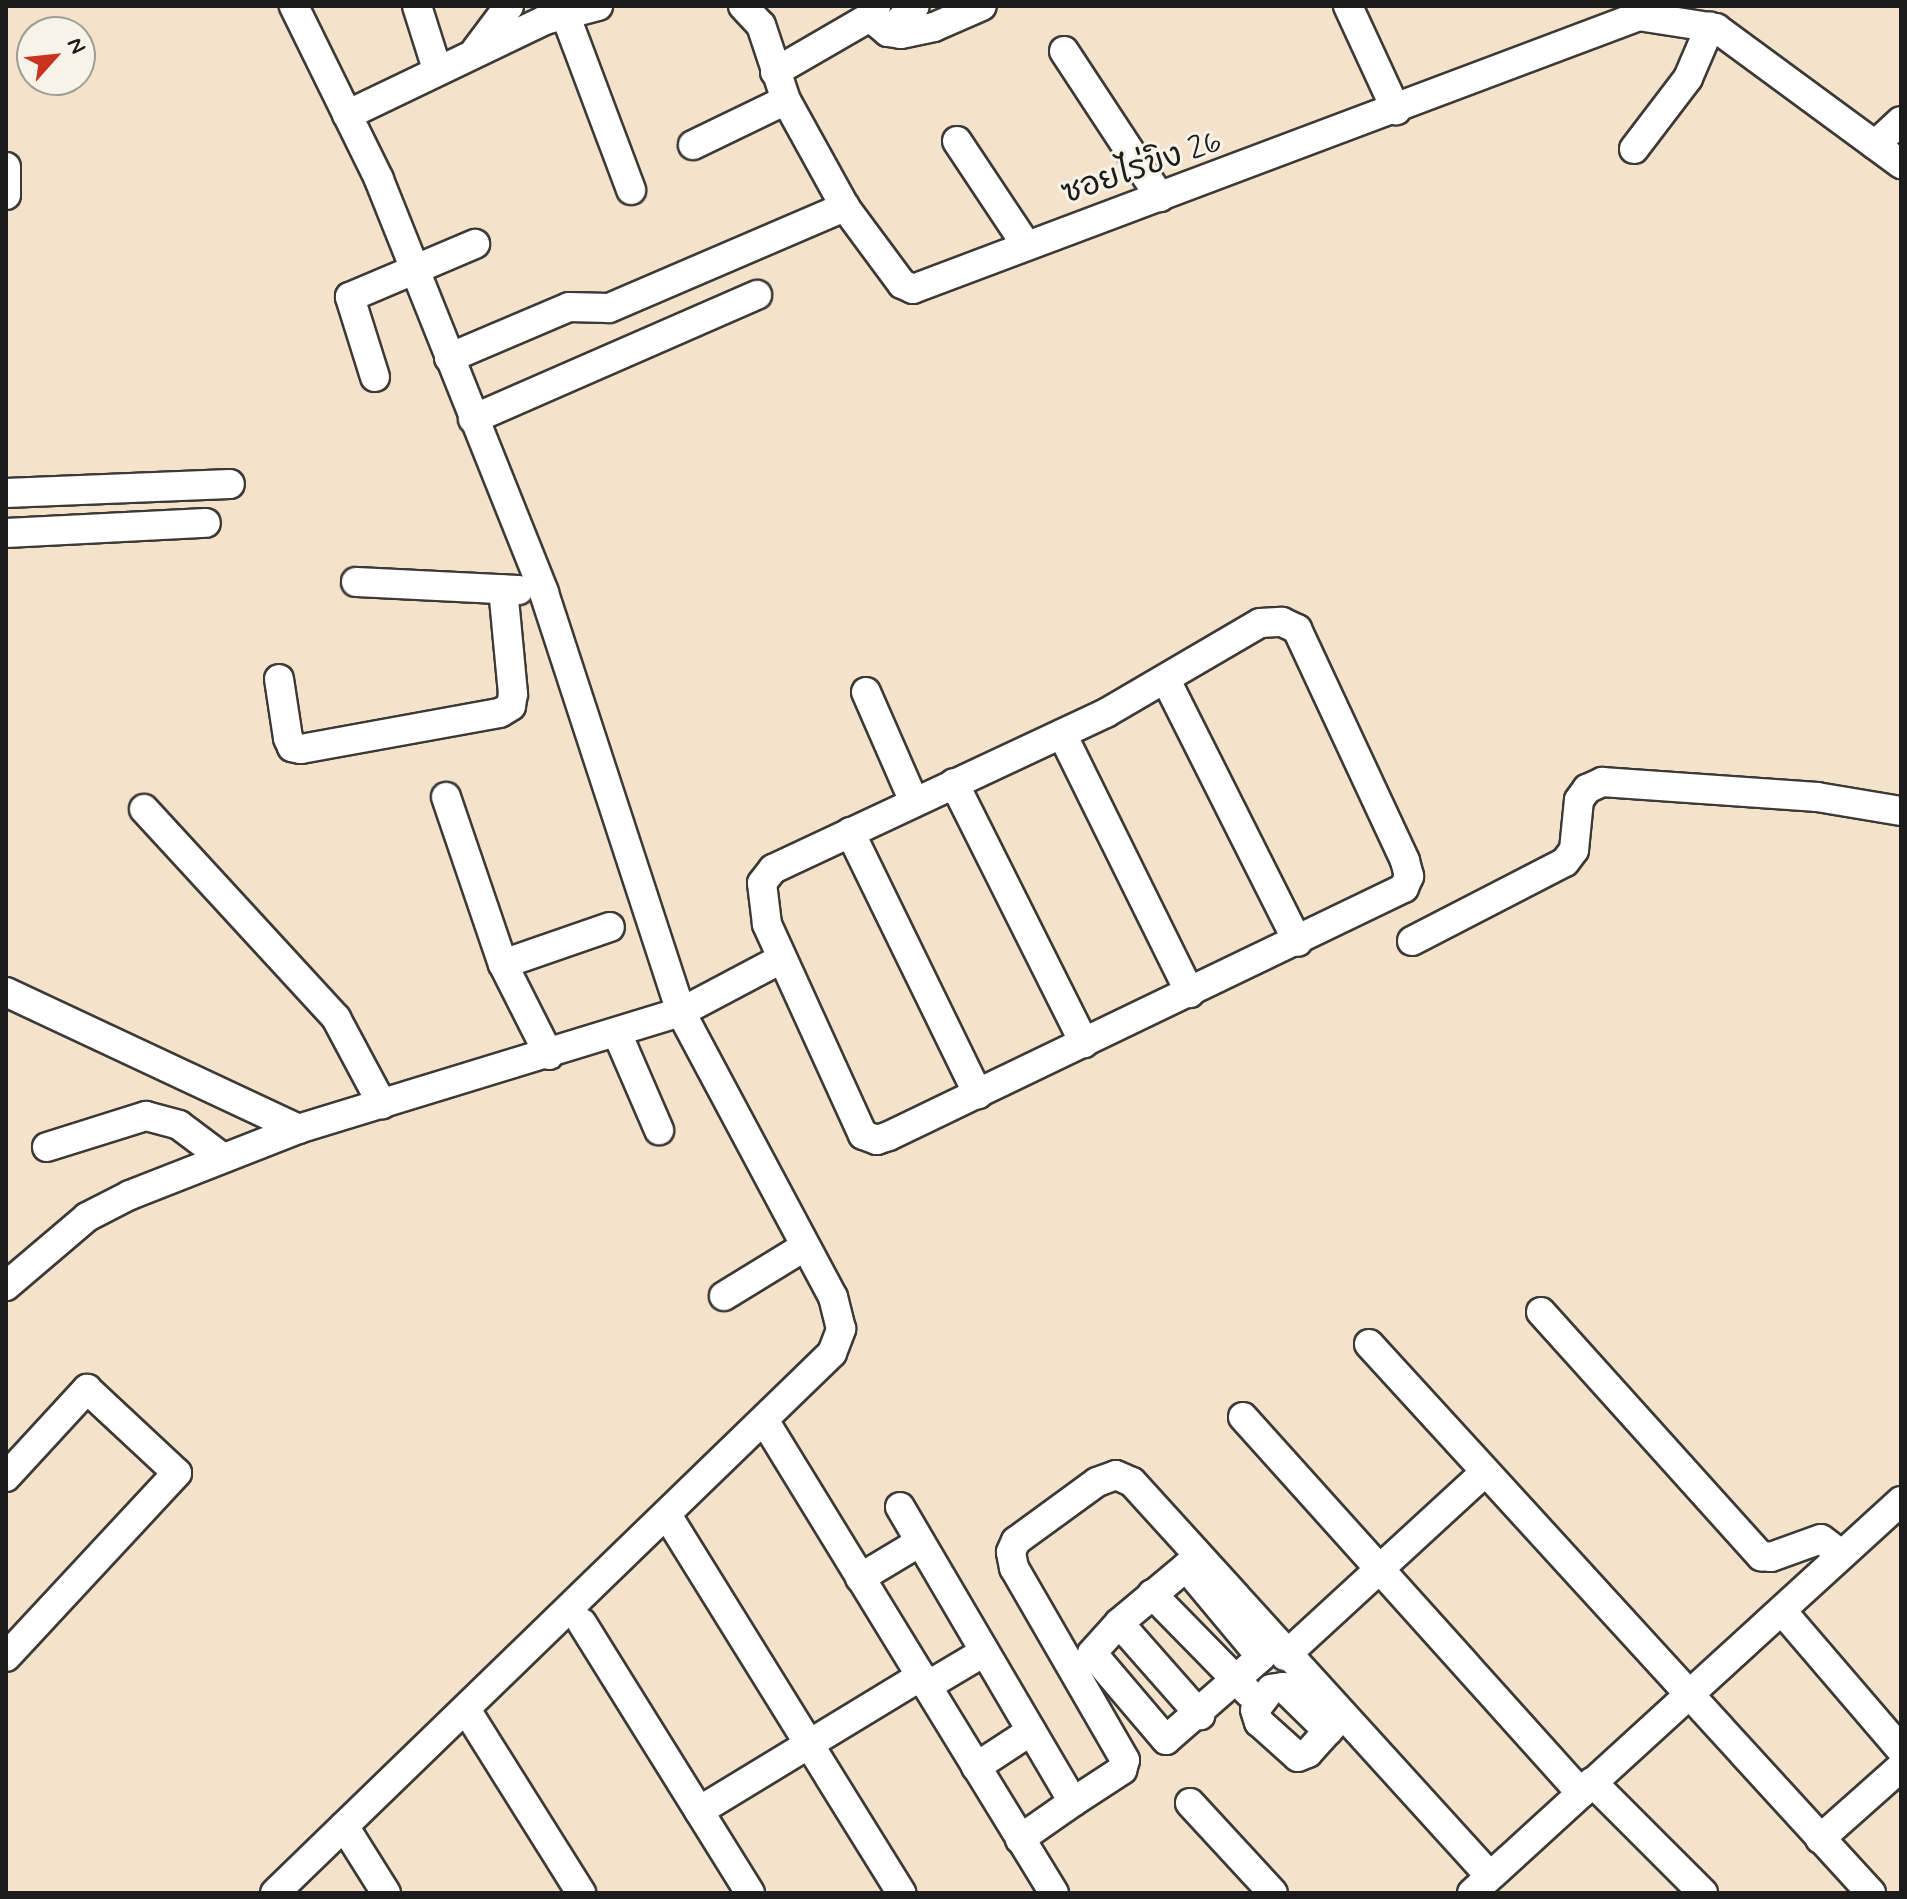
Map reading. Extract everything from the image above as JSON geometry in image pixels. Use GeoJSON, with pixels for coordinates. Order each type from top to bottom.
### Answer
{"type":"FeatureCollection","features":[{"type":"Feature","properties":{"kind":"street"},"geometry":{"type":"LineString","coordinates":[[275,1893],[467,1711],[832,1353],[841,1329],[833,1297],[681,1012],[544,592],[414,270],[347,115],[294,6]]}},
{"type":"Feature","properties":{"kind":"street"},"geometry":{"type":"LineString","coordinates":[[417,6],[437,69]]}},
{"type":"Feature","properties":{"kind":"street"},"geometry":{"type":"LineString","coordinates":[[476,50],[509,6]]}},
{"type":"Feature","properties":{"kind":"street"},"geometry":{"type":"LineString","coordinates":[[347,115],[476,50],[565,14],[598,6]]}},
{"type":"Feature","properties":{"kind":"street"},"geometry":{"type":"LineString","coordinates":[[775,72],[878,18],[915,6]]}},
{"type":"Feature","properties":{"kind":"street"},"geometry":{"type":"LineString","coordinates":[[878,18],[919,31],[982,6]]}},
{"type":"Feature","properties":{"kind":"street"},"geometry":{"type":"LineString","coordinates":[[1348,6],[1396,110]]}},
{"type":"Feature","properties":{"kind":"street","name":"ซอยไร่ขิง 26"},"geometry":{"type":"LineString","coordinates":[[759,12],[786,100],[845,207],[902,284],[913,289],[1396,110],[1605,25],[1639,16],[1719,16],[1901,164]]}},
{"type":"Feature","properties":{"kind":"street"},"geometry":{"type":"LineString","coordinates":[[565,14],[631,190]]}},
{"type":"Feature","properties":{"kind":"street"},"geometry":{"type":"LineString","coordinates":[[1634,149],[1688,78],[1719,16]]}},
{"type":"Feature","properties":{"kind":"street"},"geometry":{"type":"LineString","coordinates":[[1064,51],[1160,197]]}},
{"type":"Feature","properties":{"kind":"street"},"geometry":{"type":"LineString","coordinates":[[693,145],[786,100]]}},
{"type":"Feature","properties":{"kind":"street"},"geometry":{"type":"LineString","coordinates":[[1875,145],[1901,121]]}},
{"type":"Feature","properties":{"kind":"street"},"geometry":{"type":"LineString","coordinates":[[957,141],[1026,245]]}},
{"type":"Feature","properties":{"kind":"street"},"geometry":{"type":"LineString","coordinates":[[6,167],[6,195]]}},
{"type":"Feature","properties":{"kind":"street"},"geometry":{"type":"LineString","coordinates":[[449,358],[569,307],[609,308],[845,207]]}},
{"type":"Feature","properties":{"kind":"street"},"geometry":{"type":"LineString","coordinates":[[375,377],[350,297],[475,244]]}},
{"type":"Feature","properties":{"kind":"street"},"geometry":{"type":"LineString","coordinates":[[473,419],[757,295]]}},
{"type":"Feature","properties":{"kind":"street"},"geometry":{"type":"LineString","coordinates":[[6,493],[230,484]]}},
{"type":"Feature","properties":{"kind":"street"},"geometry":{"type":"LineString","coordinates":[[6,533],[206,523]]}},
{"type":"Feature","properties":{"kind":"street"},"geometry":{"type":"LineString","coordinates":[[356,582],[544,592]]}},
{"type":"Feature","properties":{"kind":"street"},"geometry":{"type":"LineString","coordinates":[[279,679],[288,738],[292,747],[301,749],[500,713],[511,706],[513,694],[503,589]]}},
{"type":"Feature","properties":{"kind":"street"},"geometry":{"type":"LineString","coordinates":[[1282,622],[1297,629],[1409,876],[1404,888],[1298,942],[978,1094],[877,1140],[863,1135],[781,959],[767,924],[762,883],[773,869],[1062,734],[1166,680],[1260,623],[1282,622]]}},
{"type":"Feature","properties":{"kind":"street"},"geometry":{"type":"LineString","coordinates":[[1166,680],[1298,942]]}},
{"type":"Feature","properties":{"kind":"street"},"geometry":{"type":"LineString","coordinates":[[866,692],[914,802]]}},
{"type":"Feature","properties":{"kind":"street"},"geometry":{"type":"LineString","coordinates":[[1062,734],[1190,993]]}},
{"type":"Feature","properties":{"kind":"street"},"geometry":{"type":"LineString","coordinates":[[1412,941],[1565,862],[1574,850],[1579,800],[1587,789],[1602,782],[1817,797],[1901,811]]}},
{"type":"Feature","properties":{"kind":"street"},"geometry":{"type":"LineString","coordinates":[[954,783],[1084,1043]]}},
{"type":"Feature","properties":{"kind":"street"},"geometry":{"type":"LineString","coordinates":[[446,797],[503,964],[549,1055]]}},
{"type":"Feature","properties":{"kind":"street"},"geometry":{"type":"LineString","coordinates":[[144,809],[336,1018],[382,1104]]}},
{"type":"Feature","properties":{"kind":"street"},"geometry":{"type":"LineString","coordinates":[[850,832],[978,1094]]}},
{"type":"Feature","properties":{"kind":"street"},"geometry":{"type":"LineString","coordinates":[[503,964],[610,927]]}},
{"type":"Feature","properties":{"kind":"street"},"geometry":{"type":"LineString","coordinates":[[6,1286],[87,1217],[223,1158],[298,1129],[549,1055],[681,1012],[781,959]]}},
{"type":"Feature","properties":{"kind":"street"},"geometry":{"type":"LineString","coordinates":[[6,992],[298,1129]]}},
{"type":"Feature","properties":{"kind":"street"},"geometry":{"type":"LineString","coordinates":[[617,1033],[659,1130]]}},
{"type":"Feature","properties":{"kind":"street"},"geometry":{"type":"LineString","coordinates":[[47,1147],[146,1116],[179,1125],[223,1158]]}},
{"type":"Feature","properties":{"kind":"street"},"geometry":{"type":"LineString","coordinates":[[724,1296],[804,1247]]}},
{"type":"Feature","properties":{"kind":"street"},"geometry":{"type":"LineString","coordinates":[[1541,1312],[1761,1556],[1771,1557],[1821,1539],[1842,1555]]}},
{"type":"Feature","properties":{"kind":"street"},"geometry":{"type":"LineString","coordinates":[[1369,1344],[1687,1697],[1871,1893]]}},
{"type":"Feature","properties":{"kind":"street"},"geometry":{"type":"LineString","coordinates":[[6,1477],[87,1389],[177,1473],[6,1657]]}},
{"type":"Feature","properties":{"kind":"street"},"geometry":{"type":"LineString","coordinates":[[1243,1417],[1381,1570],[1587,1788],[1703,1893]]}},
{"type":"Feature","properties":{"kind":"street"},"geometry":{"type":"LineString","coordinates":[[764,1420],[1054,1893]]}},
{"type":"Feature","properties":{"kind":"street"},"geometry":{"type":"LineString","coordinates":[[1285,1656],[1484,1473]]}},
{"type":"Feature","properties":{"kind":"street"},"geometry":{"type":"LineString","coordinates":[[1020,1839],[1122,1770],[1125,1760],[1014,1568],[1011,1552],[1016,1541],[1097,1482],[1116,1475],[1132,1482],[1285,1656],[1334,1724],[1481,1885],[1901,1501]]}},
{"type":"Feature","properties":{"kind":"street"},"geometry":{"type":"LineString","coordinates":[[900,1507],[1073,1802]]}},
{"type":"Feature","properties":{"kind":"street"},"geometry":{"type":"LineString","coordinates":[[667,1515],[901,1893]]}},
{"type":"Feature","properties":{"kind":"street"},"geometry":{"type":"LineString","coordinates":[[860,1578],[920,1542]]}},
{"type":"Feature","properties":{"kind":"street"},"geometry":{"type":"LineString","coordinates":[[1179,1570],[1191,1571],[1259,1649],[1261,1657],[1173,1737],[1161,1738],[1092,1653],[1119,1623],[1152,1594],[1179,1570]]}},
{"type":"Feature","properties":{"kind":"street"},"geometry":{"type":"LineString","coordinates":[[1152,1594],[1235,1682],[1261,1702]]}},
{"type":"Feature","properties":{"kind":"street"},"geometry":{"type":"LineString","coordinates":[[1782,1611],[1901,1750]]}},
{"type":"Feature","properties":{"kind":"street"},"geometry":{"type":"LineString","coordinates":[[582,1623],[750,1893]]}},
{"type":"Feature","properties":{"kind":"street"},"geometry":{"type":"LineString","coordinates":[[1119,1623],[1200,1715]]}},
{"type":"Feature","properties":{"kind":"street"},"geometry":{"type":"LineString","coordinates":[[699,1811],[807,1742],[984,1652]]}},
{"type":"Feature","properties":{"kind":"street"},"geometry":{"type":"LineString","coordinates":[[1283,1687],[1334,1724],[1298,1757],[1259,1722],[1255,1710],[1271,1689],[1283,1687]]}},
{"type":"Feature","properties":{"kind":"street"},"geometry":{"type":"LineString","coordinates":[[467,1711],[581,1893]]}},
{"type":"Feature","properties":{"kind":"street"},"geometry":{"type":"LineString","coordinates":[[976,1767],[1031,1731]]}},
{"type":"Feature","properties":{"kind":"street"},"geometry":{"type":"LineString","coordinates":[[1820,1839],[1901,1767]]}},
{"type":"Feature","properties":{"kind":"street"},"geometry":{"type":"LineString","coordinates":[[1190,1803],[1273,1893]]}},
{"type":"Feature","properties":{"kind":"street"},"geometry":{"type":"LineString","coordinates":[[344,1826],[386,1893]]}}]}
